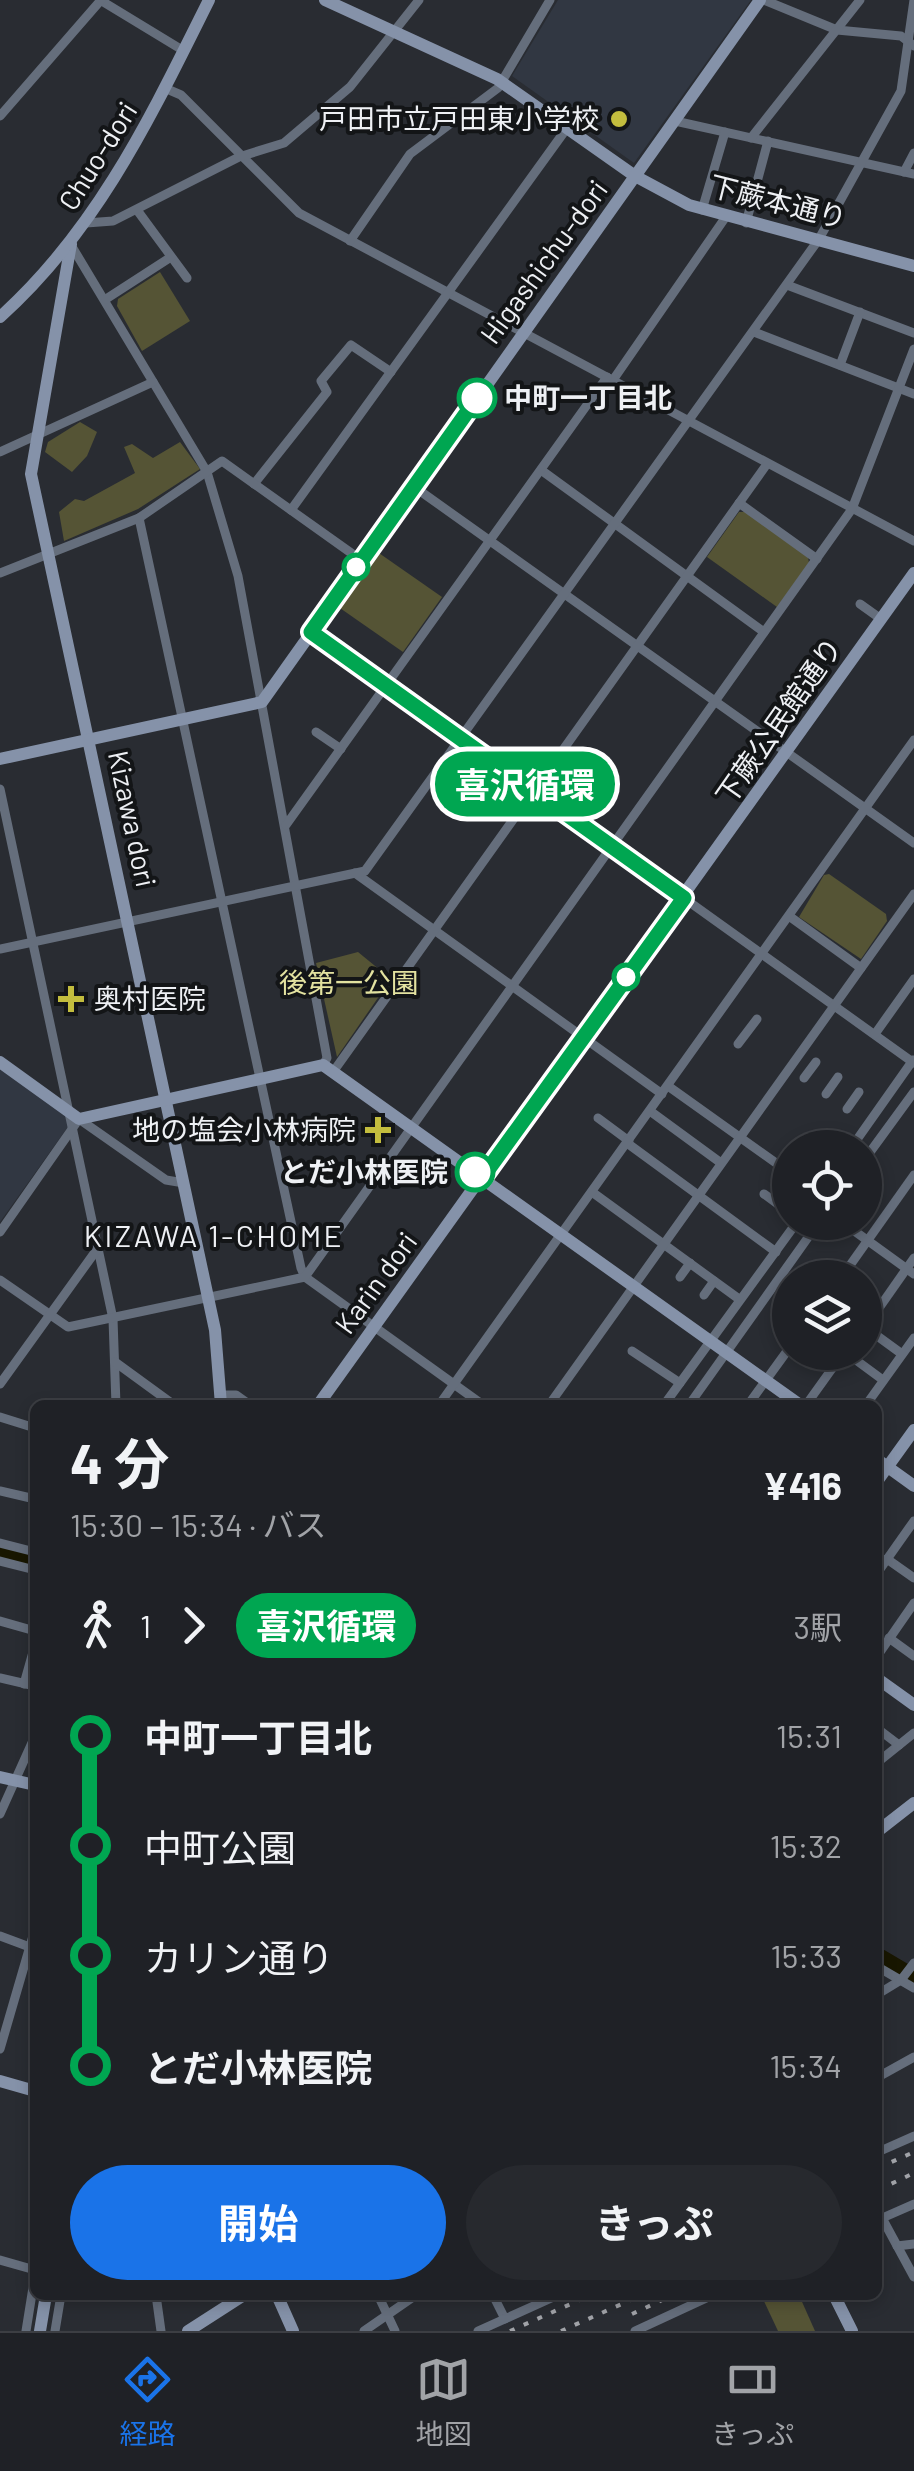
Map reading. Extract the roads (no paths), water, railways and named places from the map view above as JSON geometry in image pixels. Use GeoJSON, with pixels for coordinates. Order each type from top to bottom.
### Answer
{"type":"FeatureCollection","features":[{"type":"Feature","properties":{"kind":"street"},"geometry":{"type":"LineString","coordinates":[[0,116],[101,0],[184,52]]}},
{"type":"Feature","properties":{"kind":"street","name":"Chuo-dori"},"geometry":{"type":"LineString","coordinates":[[0,318],[86,224],[167,89],[209,0]]}},
{"type":"Feature","properties":{"kind":"street","name":"下蕨本通り"},"geometry":{"type":"LineString","coordinates":[[325,0],[502,82],[635,176],[702,210],[914,266]]}},
{"type":"Feature","properties":{"kind":"street"},"geometry":{"type":"LineString","coordinates":[[86,224],[112,222],[239,158],[284,143],[307,127],[396,34],[420,0]]}},
{"type":"Feature","properties":{"kind":"street"},"geometry":{"type":"LineString","coordinates":[[350,241],[410,154],[502,82],[550,0]]}},
{"type":"Feature","properties":{"kind":"street"},"geometry":{"type":"LineString","coordinates":[[762,0],[837,30],[910,43]]}},
{"type":"Feature","properties":{"kind":"street","name":"Higashichu-dori"},"geometry":{"type":"LineString","coordinates":[[262,702],[762,0]]}},
{"type":"Feature","properties":{"kind":"street"},"geometry":{"type":"LineString","coordinates":[[751,138],[860,0]]}},
{"type":"Feature","properties":{"kind":"street"},"geometry":{"type":"LineString","coordinates":[[0,949],[365,870],[819,239],[901,91],[914,0]]}},
{"type":"Feature","properties":{"kind":"street"},"geometry":{"type":"LineString","coordinates":[[167,89],[181,95],[239,158],[250,162],[299,213],[914,541]]}},
{"type":"Feature","properties":{"kind":"street"},"geometry":{"type":"LineString","coordinates":[[675,121],[909,173],[914,153]]}},
{"type":"Feature","properties":{"kind":"street"},"geometry":{"type":"LineString","coordinates":[[291,510],[567,128]]}},
{"type":"Feature","properties":{"kind":"street"},"geometry":{"type":"LineString","coordinates":[[702,210],[725,132]]}},
{"type":"Feature","properties":{"kind":"street"},"geometry":{"type":"LineString","coordinates":[[746,223],[768,142]]}},
{"type":"Feature","properties":{"kind":"street"},"geometry":{"type":"LineString","coordinates":[[137,210],[187,278]]}},
{"type":"Feature","properties":{"kind":"street"},"geometry":{"type":"LineString","coordinates":[[286,825],[725,218]]}},
{"type":"Feature","properties":{"kind":"street"},"geometry":{"type":"LineString","coordinates":[[71,244],[207,472],[238,576],[328,1069]]}},
{"type":"Feature","properties":{"kind":"street","name":"Kizawa dori"},"geometry":{"type":"LineString","coordinates":[[71,244],[31,474],[208,1297],[221,1400]]}},
{"type":"Feature","properties":{"kind":"street"},"geometry":{"type":"LineString","coordinates":[[106,299],[172,257]]}},
{"type":"Feature","properties":{"kind":"street"},"geometry":{"type":"LineString","coordinates":[[787,284],[914,333]]}},
{"type":"Feature","properties":{"kind":"street"},"geometry":{"type":"LineString","coordinates":[[840,364],[860,312]]}},
{"type":"Feature","properties":{"kind":"street"},"geometry":{"type":"LineString","coordinates":[[754,332],[914,394]]}},
{"type":"Feature","properties":{"kind":"street"},"geometry":{"type":"LineString","coordinates":[[254,484],[327,392],[320,381],[352,344],[391,372]]}},
{"type":"Feature","properties":{"kind":"street"},"geometry":{"type":"LineString","coordinates":[[0,1280],[68,1327],[305,1276],[852,509],[914,349]]}},
{"type":"Feature","properties":{"kind":"street"},"geometry":{"type":"LineString","coordinates":[[0,452],[34,440],[153,382]]}},
{"type":"Feature","properties":{"kind":"street"},"geometry":{"type":"LineString","coordinates":[[0,573],[139,518],[222,461],[361,560]]}},
{"type":"Feature","properties":{"kind":"street"},"geometry":{"type":"LineString","coordinates":[[0,1232],[74,1120],[328,1069],[767,464]]}},
{"type":"Feature","properties":{"kind":"street"},"geometry":{"type":"LineString","coordinates":[[541,470],[764,632]]}},
{"type":"Feature","properties":{"kind":"street"},"geometry":{"type":"LineString","coordinates":[[413,486],[914,844]]}},
{"type":"Feature","properties":{"kind":"street"},"geometry":{"type":"LineString","coordinates":[[739,503],[817,559]]}},
{"type":"Feature","properties":{"kind":"street"},"geometry":{"type":"LineString","coordinates":[[139,518],[305,1276],[476,1400]]}},
{"type":"Feature","properties":{"kind":"street","name":"下蕨公民館通り"},"geometry":{"type":"LineString","coordinates":[[684,898],[914,573]]}},
{"type":"Feature","properties":{"kind":"street"},"geometry":{"type":"LineString","coordinates":[[860,604],[881,620]]}},
{"type":"Feature","properties":{"kind":"street"},"geometry":{"type":"LineString","coordinates":[[311,632],[913,1061],[864,1130]]}},
{"type":"Feature","properties":{"kind":"street"},"geometry":{"type":"LineString","coordinates":[[0,758],[262,702]]}},
{"type":"Feature","properties":{"kind":"street"},"geometry":{"type":"LineString","coordinates":[[316,732],[341,749]]}},
{"type":"Feature","properties":{"kind":"street"},"geometry":{"type":"LineString","coordinates":[[443,1400],[914,740]]}},
{"type":"Feature","properties":{"kind":"street"},"geometry":{"type":"LineString","coordinates":[[0,790],[74,1120],[113,1318],[116,1400]]}},
{"type":"Feature","properties":{"kind":"street"},"geometry":{"type":"LineString","coordinates":[[355,873],[584,1036],[772,1160]]}},
{"type":"Feature","properties":{"kind":"street"},"geometry":{"type":"LineString","coordinates":[[553,1400],[914,894]]}},
{"type":"Feature","properties":{"kind":"street","name":"Karin dori"},"geometry":{"type":"LineString","coordinates":[[322,1400],[684,898]]}},
{"type":"Feature","properties":{"kind":"street"},"geometry":{"type":"LineString","coordinates":[[790,916],[861,968]]}},
{"type":"Feature","properties":{"kind":"street"},"geometry":{"type":"LineString","coordinates":[[876,1034],[914,980]]}},
{"type":"Feature","properties":{"kind":"street"},"geometry":{"type":"LineString","coordinates":[[738,1044],[757,1018]]}},
{"type":"Feature","properties":{"kind":"street"},"geometry":{"type":"LineString","coordinates":[[0,1062],[74,1120],[166,1180],[184,1183]]}},
{"type":"Feature","properties":{"kind":"street"},"geometry":{"type":"LineString","coordinates":[[804,1078],[816,1062]]}},
{"type":"Feature","properties":{"kind":"street"},"geometry":{"type":"LineString","coordinates":[[328,1069],[796,1400]]}},
{"type":"Feature","properties":{"kind":"street"},"geometry":{"type":"LineString","coordinates":[[826,1094],[838,1077]]}},
{"type":"Feature","properties":{"kind":"street"},"geometry":{"type":"LineString","coordinates":[[847,1109],[859,1092]]}},
{"type":"Feature","properties":{"kind":"street"},"geometry":{"type":"LineString","coordinates":[[882,1136],[914,1092]]}},
{"type":"Feature","properties":{"kind":"street"},"geometry":{"type":"LineString","coordinates":[[650,1111],[721,1163]]}},
{"type":"Feature","properties":{"kind":"street"},"geometry":{"type":"LineString","coordinates":[[598,1118],[776,1252]]}},
{"type":"Feature","properties":{"kind":"street"},"geometry":{"type":"LineString","coordinates":[[882,1221],[912,1182]]}},
{"type":"Feature","properties":{"kind":"street"},"geometry":{"type":"LineString","coordinates":[[592,1192],[740,1299]]}},
{"type":"Feature","properties":{"kind":"street"},"geometry":{"type":"LineString","coordinates":[[764,1194],[772,1200]]}},
{"type":"Feature","properties":{"kind":"street"},"geometry":{"type":"LineString","coordinates":[[668,1400],[784,1240]]}},
{"type":"Feature","properties":{"kind":"street"},"geometry":{"type":"LineString","coordinates":[[693,1400],[807,1240]]}},
{"type":"Feature","properties":{"kind":"street"},"geometry":{"type":"LineString","coordinates":[[853,1260],[867,1240],[910,1272]]}},
{"type":"Feature","properties":{"kind":"street"},"geometry":{"type":"LineString","coordinates":[[0,1384],[98,1248]]}},
{"type":"Feature","properties":{"kind":"street"},"geometry":{"type":"LineString","coordinates":[[882,1306],[910,1272],[914,1258]]}},
{"type":"Feature","properties":{"kind":"street"},"geometry":{"type":"LineString","coordinates":[[680,1277],[690,1263]]}},
{"type":"Feature","properties":{"kind":"street"},"geometry":{"type":"LineString","coordinates":[[704,1295],[714,1281]]}},
{"type":"Feature","properties":{"kind":"street"},"geometry":{"type":"LineString","coordinates":[[870,1400],[914,1338]]}},
{"type":"Feature","properties":{"kind":"street"},"geometry":{"type":"LineString","coordinates":[[882,1339],[902,1354]]}},
{"type":"Feature","properties":{"kind":"street"},"geometry":{"type":"LineString","coordinates":[[632,1351],[680,1383]]}},
{"type":"Feature","properties":{"kind":"street"},"geometry":{"type":"LineString","coordinates":[[116,1362],[167,1400]]}},
{"type":"Feature","properties":{"kind":"street"},"geometry":{"type":"LineString","coordinates":[[752,1400],[773,1370]]}},
{"type":"Feature","properties":{"kind":"street"},"geometry":{"type":"LineString","coordinates":[[807,1400],[830,1370]]}},
{"type":"Feature","properties":{"kind":"street"},"geometry":{"type":"LineString","coordinates":[[870,1370],[884,1380]]}},
{"type":"Feature","properties":{"kind":"street"},"geometry":{"type":"LineString","coordinates":[[0,1417],[30,1426]]}},
{"type":"Feature","properties":{"kind":"street"},"geometry":{"type":"LineString","coordinates":[[914,1430],[882,1464],[914,1486]]}},
{"type":"Feature","properties":{"kind":"street"},"geometry":{"type":"LineString","coordinates":[[0,1490],[30,1498]]}},
{"type":"Feature","properties":{"kind":"street"},"geometry":{"type":"LineString","coordinates":[[882,1566],[914,1521]]}},
{"type":"Feature","properties":{"kind":"street"},"geometry":{"type":"LineString","coordinates":[[0,1543],[30,1551]]}},
{"type":"Feature","properties":{"kind":"street"},"geometry":{"type":"LineString","coordinates":[[887,1559],[914,1578]]}},
{"type":"Feature","properties":{"kind":"street"},"geometry":{"type":"LineString","coordinates":[[0,1562],[30,1569]]}},
{"type":"Feature","properties":{"kind":"street"},"geometry":{"type":"LineString","coordinates":[[882,1649],[914,1604]]}},
{"type":"Feature","properties":{"kind":"street"},"geometry":{"type":"LineString","coordinates":[[0,1620],[30,1630]]}},
{"type":"Feature","properties":{"kind":"street"},"geometry":{"type":"LineString","coordinates":[[889,1638],[914,1656]]}},
{"type":"Feature","properties":{"kind":"street"},"geometry":{"type":"LineString","coordinates":[[0,1678],[30,1685]]}},
{"type":"Feature","properties":{"kind":"street"},"geometry":{"type":"LineString","coordinates":[[882,1682],[914,1704]]}},
{"type":"Feature","properties":{"kind":"street"},"geometry":{"type":"LineString","coordinates":[[882,1732],[899,1745]]}},
{"type":"Feature","properties":{"kind":"street"},"geometry":{"type":"LineString","coordinates":[[882,1759],[914,1734]]}},
{"type":"Feature","properties":{"kind":"street"},"geometry":{"type":"LineString","coordinates":[[0,1814],[7,1777],[30,1743]]}},
{"type":"Feature","properties":{"kind":"street"},"geometry":{"type":"LineString","coordinates":[[882,1828],[914,1803]]}},
{"type":"Feature","properties":{"kind":"street"},"geometry":{"type":"LineString","coordinates":[[0,1936],[30,1946]]}},
{"type":"Feature","properties":{"kind":"street"},"geometry":{"type":"LineString","coordinates":[[0,2049],[30,1953]]}},
{"type":"Feature","properties":{"kind":"street"},"geometry":{"type":"LineString","coordinates":[[882,1992],[901,1980],[914,1962]]}},
{"type":"Feature","properties":{"kind":"street"},"geometry":{"type":"LineString","coordinates":[[882,1968],[914,1988]]}},
{"type":"Feature","properties":{"kind":"street"},"geometry":{"type":"LineString","coordinates":[[882,2075],[914,2057]]}},
{"type":"Feature","properties":{"kind":"street"},"geometry":{"type":"LineString","coordinates":[[0,2081],[30,2090]]}},
{"type":"Feature","properties":{"kind":"street"},"geometry":{"type":"LineString","coordinates":[[882,2150],[914,2136]]}},
{"type":"Feature","properties":{"kind":"street"},"geometry":{"type":"LineString","coordinates":[[882,2219],[914,2204]]}},
{"type":"Feature","properties":{"kind":"street"},"geometry":{"type":"LineString","coordinates":[[882,2223],[914,2278]]}},
{"type":"Feature","properties":{"kind":"street"},"geometry":{"type":"LineString","coordinates":[[897,2246],[914,2244]]}},
{"type":"Feature","properties":{"kind":"street"},"geometry":{"type":"LineString","coordinates":[[0,2260],[30,2271]]}},
{"type":"Feature","properties":{"kind":"street"},"geometry":{"type":"LineString","coordinates":[[26,2331],[31,2300]]}},
{"type":"Feature","properties":{"kind":"street"},"geometry":{"type":"LineString","coordinates":[[40,2331],[45,2300]]}},
{"type":"Feature","properties":{"kind":"street"},"geometry":{"type":"LineString","coordinates":[[55,2331],[60,2300]]}},
{"type":"Feature","properties":{"kind":"street"},"geometry":{"type":"LineString","coordinates":[[157,2300],[160,2331]]}},
{"type":"Feature","properties":{"kind":"street"},"geometry":{"type":"LineString","coordinates":[[188,2331],[236,2300]]}},
{"type":"Feature","properties":{"kind":"street"},"geometry":{"type":"LineString","coordinates":[[278,2300],[293,2331]]}},
{"type":"Feature","properties":{"kind":"street"},"geometry":{"type":"LineString","coordinates":[[380,2300],[395,2331]]}},
{"type":"Feature","properties":{"kind":"street"},"geometry":{"type":"LineString","coordinates":[[364,2331],[409,2300]]}},
{"type":"Feature","properties":{"kind":"street"},"geometry":{"type":"LineString","coordinates":[[495,2300],[505,2320]]}},
{"type":"Feature","properties":{"kind":"street"},"geometry":{"type":"LineString","coordinates":[[478,2331],[547,2300]]}},
{"type":"Feature","properties":{"kind":"street"},"geometry":{"type":"LineString","coordinates":[[636,2331],[658,2326],[705,2300]]}},
{"type":"Feature","properties":{"kind":"street"},"geometry":{"type":"LineString","coordinates":[[836,2300],[850,2330]]}},
{"type":"Feature","properties":{"kind":"waterway"},"geometry":{"type":"LineString","coordinates":[[0,1551],[30,1558]]}},
{"type":"Feature","properties":{"kind":"waterway"},"geometry":{"type":"LineString","coordinates":[[882,1960],[914,1979]]}},
{"type":"Feature","properties":{"kind":"railway"},"geometry":{"type":"LineString","coordinates":[[882,2166],[914,2152]]}},
{"type":"Feature","properties":{"kind":"railway"},"geometry":{"type":"LineString","coordinates":[[882,2188],[914,2173]]}},
{"type":"Feature","properties":{"kind":"railway"},"geometry":{"type":"LineString","coordinates":[[510,2331],[580,2300]]}},
{"type":"Feature","properties":{"kind":"railway"},"geometry":{"type":"LineString","coordinates":[[561,2331],[631,2300]]}},
{"type":"Feature","properties":{"kind":"railway"},"geometry":{"type":"LineString","coordinates":[[632,2314],[662,2300]]}},
{"type":"Feature","properties":{"kind":"place","name":"戸田市立戸田東小学校"},"geometry":{"type":"Point","coordinates":[619,119]}},
{"type":"Feature","properties":{"kind":"place","name":"中町一丁目北"},"geometry":{"type":"Point","coordinates":[477,398]}},
{"type":"Feature","properties":{"kind":"place","name":"奥村医院"},"geometry":{"type":"Point","coordinates":[71,999]}},
{"type":"Feature","properties":{"kind":"place","name":"地の塩会小林病院"},"geometry":{"type":"Point","coordinates":[378,1130]}},
{"type":"Feature","properties":{"kind":"place","name":"とだ小林医院"},"geometry":{"type":"Point","coordinates":[475,1172]}},
{"type":"Feature","properties":{"kind":"district","name":"KIZAWA 1-CHOME"},"geometry":{"type":"Point","coordinates":[214,1237]}},
{"type":"Feature","properties":{"kind":"park label","name":"後第一公園"},"geometry":{"type":"Point","coordinates":[349,983]}}]}
